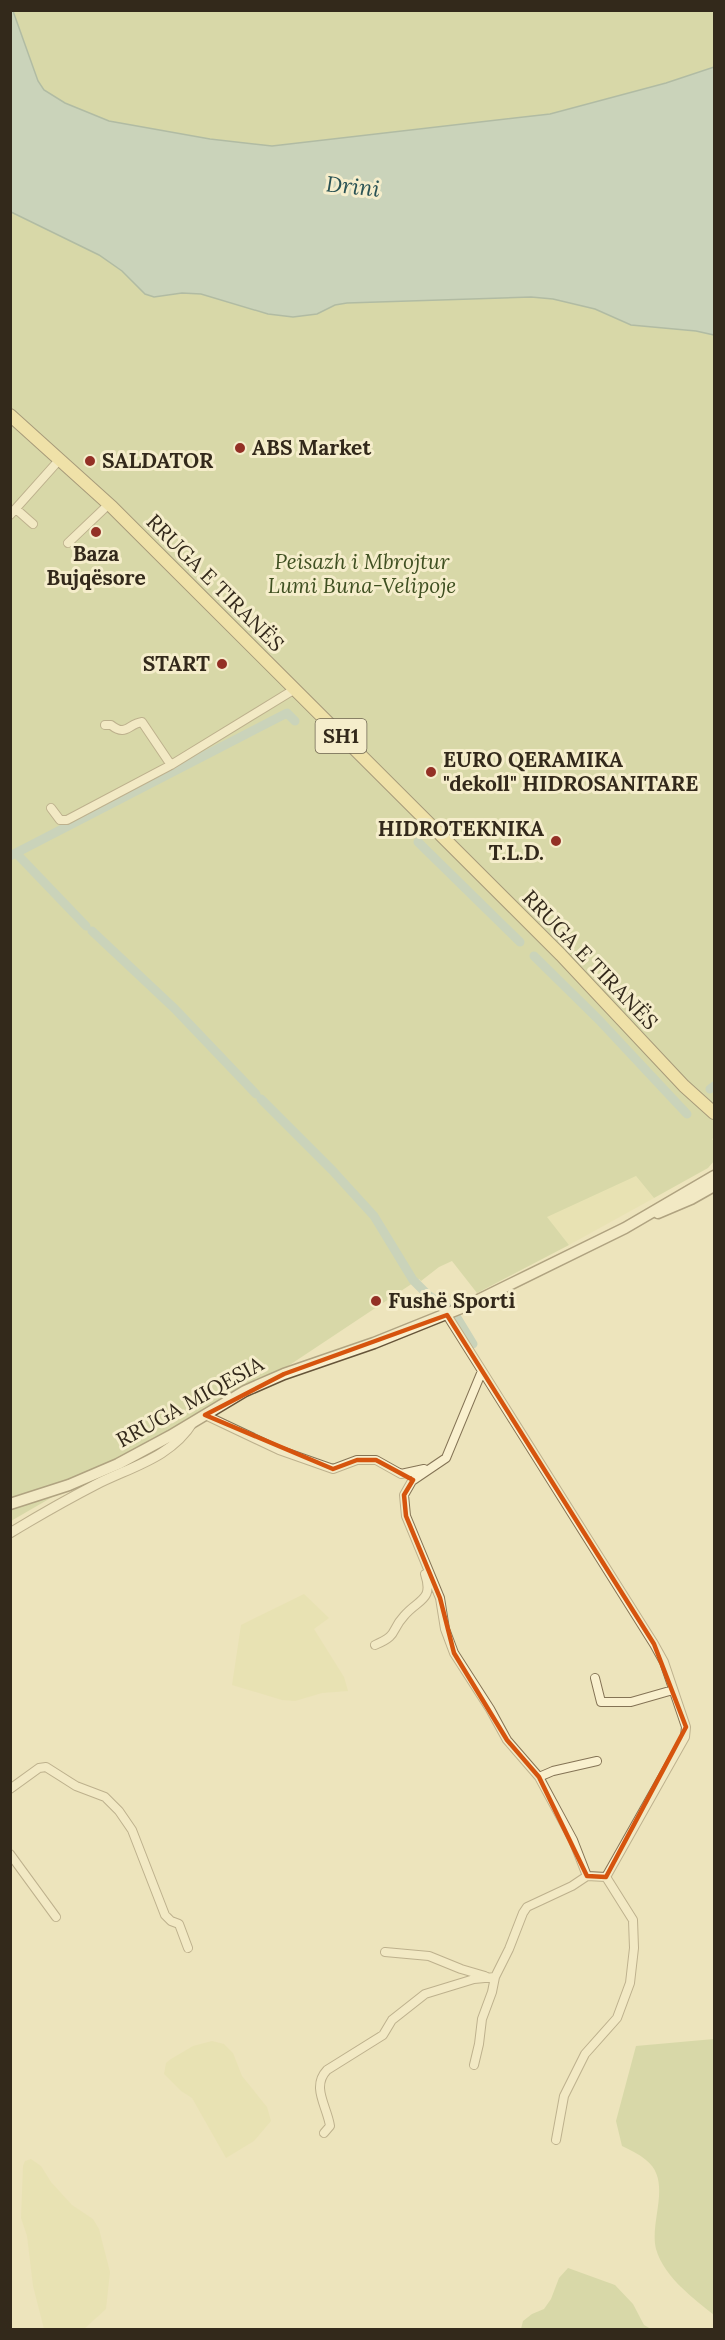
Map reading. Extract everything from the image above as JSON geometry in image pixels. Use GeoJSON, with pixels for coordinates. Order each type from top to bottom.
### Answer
{"type":"FeatureCollection","features":[{"type":"Feature","properties":{"kind":"main road","name":"RRUGA E TIRANËS"},"geometry":{"type":"LineString","coordinates":[[10,415],[109,504],[561,956],[704,1105]]}},
{"type":"Feature","properties":{"kind":"main road","name":"SH1"},"geometry":{"type":"LineString","coordinates":[[704,1105],[714,1113]]}},
{"type":"Feature","properties":{"kind":"main road"},"geometry":{"type":"LineString","coordinates":[[704,1105],[714,1124]]}},
{"type":"Feature","properties":{"kind":"main road","name":"RRUGA MIQESIA"},"geometry":{"type":"LineString","coordinates":[[644,1218],[670,1200],[714,1176]]}},
{"type":"Feature","properties":{"kind":"main road","name":"RRUGA MIQESIA"},"geometry":{"type":"LineString","coordinates":[[10,1504],[69,1485],[118,1464],[245,1391],[284,1374],[449,1314],[714,1186]]}},
{"type":"Feature","properties":{"kind":"street"},"geometry":{"type":"LineString","coordinates":[[33,524],[13,512],[60,459]]}},
{"type":"Feature","properties":{"kind":"street"},"geometry":{"type":"LineString","coordinates":[[68,543],[109,504]]}},
{"type":"Feature","properties":{"kind":"street"},"geometry":{"type":"LineString","coordinates":[[51,808],[60,820],[67,820],[171,765],[295,689]]}},
{"type":"Feature","properties":{"kind":"street"},"geometry":{"type":"LineString","coordinates":[[105,725],[111,725],[123,731],[142,722],[171,765]]}},
{"type":"Feature","properties":{"kind":"street"},"geometry":{"type":"LineString","coordinates":[[449,1314],[482,1371],[654,1644],[664,1662],[686,1727],[685,1737],[606,1877]]}},
{"type":"Feature","properties":{"kind":"street"},"geometry":{"type":"LineString","coordinates":[[482,1371],[446,1458],[412,1481],[404,1495],[406,1516],[440,1598],[445,1629],[454,1653],[507,1740],[539,1777],[573,1840],[587,1876]]}},
{"type":"Feature","properties":{"kind":"street"},"geometry":{"type":"LineString","coordinates":[[205,1415],[279,1450],[333,1469],[357,1460],[376,1460],[401,1473],[429,1468]]}},
{"type":"Feature","properties":{"kind":"street"},"geometry":{"type":"LineString","coordinates":[[10,1533],[59,1503],[166,1451],[184,1436],[194,1422]]}},
{"type":"Feature","properties":{"kind":"street"},"geometry":{"type":"LineString","coordinates":[[375,1645],[394,1635],[402,1617],[422,1602],[427,1593],[428,1582],[423,1557]]}},
{"type":"Feature","properties":{"kind":"street"},"geometry":{"type":"LineString","coordinates":[[595,1678],[601,1702],[631,1702],[673,1690]]}},
{"type":"Feature","properties":{"kind":"street"},"geometry":{"type":"LineString","coordinates":[[539,1777],[553,1771],[597,1761]]}},
{"type":"Feature","properties":{"kind":"street"},"geometry":{"type":"LineString","coordinates":[[10,1789],[39,1768],[46,1767],[76,1786],[105,1797],[119,1811],[132,1830],[161,1907],[171,1921],[179,1924],[188,1948]]}},
{"type":"Feature","properties":{"kind":"street"},"geometry":{"type":"LineString","coordinates":[[10,1854],[56,1917]]}},
{"type":"Feature","properties":{"kind":"street"},"geometry":{"type":"LineString","coordinates":[[474,2065],[482,2019],[492,1992],[492,1976],[509,1949],[527,1907],[572,1886],[587,1876],[606,1877]]}},
{"type":"Feature","properties":{"kind":"street"},"geometry":{"type":"LineString","coordinates":[[556,2140],[564,2096],[585,2054],[617,2018],[630,1983],[634,1948],[633,1920],[606,1877]]}},
{"type":"Feature","properties":{"kind":"street"},"geometry":{"type":"LineString","coordinates":[[385,1952],[429,1956],[461,1969],[492,1976]]}},
{"type":"Feature","properties":{"kind":"street"},"geometry":{"type":"LineString","coordinates":[[324,2133],[330,2126],[318,2087],[321,2075],[382,2035],[392,2020],[425,1994],[492,1976]]}},
{"type":"Feature","properties":{"kind":"highlighted area"},"geometry":{"type":"Polygon","coordinates":[[[447,1315],[654,1644],[686,1727],[606,1877],[587,1876],[539,1777],[507,1740],[454,1653],[440,1598],[406,1516],[404,1495],[413,1480],[376,1460],[357,1460],[333,1469],[205,1415],[284,1374],[447,1315]]]}},
{"type":"Feature","properties":{"kind":"shaded area"},"geometry":{"type":"Polygon","coordinates":[[[599,1131],[654,1198],[569,1245],[521,1186],[599,1131]]]}},
{"type":"Feature","properties":{"kind":"shaded area"},"geometry":{"type":"Polygon","coordinates":[[[304,1594],[329,1618],[314,1629],[344,1677],[348,1691],[322,1693],[295,1701],[282,1700],[232,1685],[241,1625],[304,1594]]]}},
{"type":"Feature","properties":{"kind":"shaded area"},"geometry":{"type":"Polygon","coordinates":[[[212,2041],[224,2044],[233,2053],[242,2076],[267,2107],[271,2121],[254,2141],[226,2158],[192,2098],[181,2091],[164,2074],[166,2063],[171,2059],[193,2046],[212,2041]]]}},
{"type":"Feature","properties":{"kind":"shaded area"},"geometry":{"type":"Polygon","coordinates":[[[31,2159],[41,2166],[51,2182],[72,2205],[93,2219],[99,2229],[110,2272],[106,2309],[84,2329],[44,2329],[33,2286],[27,2236],[21,2218],[23,2166],[25,2161],[31,2159]]]}},
{"type":"Feature","properties":{"kind":"green space","name":"Peisazh i Mbrojtur Lumi Buna-Velipoje"},"geometry":{"type":"Polygon","coordinates":[[[11,11],[714,11],[714,1138],[712,1139],[714,1141],[714,1161],[708,1168],[654,1198],[636,1176],[547,1217],[569,1245],[477,1293],[452,1261],[439,1267],[421,1281],[419,1279],[261,1384],[142,1445],[11,1521],[11,11]]]}},
{"type":"Feature","properties":{"kind":"green space"},"geometry":{"type":"Polygon","coordinates":[[[714,2039],[714,2315],[680,2286],[665,2269],[656,2249],[655,2238],[658,2179],[654,2169],[646,2160],[622,2146],[616,2121],[636,2046],[714,2039]]]}},
{"type":"Feature","properties":{"kind":"green space"},"geometry":{"type":"Polygon","coordinates":[[[568,2268],[615,2285],[633,2304],[644,2325],[651,2329],[521,2329],[523,2321],[544,2309],[551,2299],[559,2278],[568,2268]]]}},
{"type":"Feature","properties":{"kind":"water","name":"Drini"},"geometry":{"type":"Polygon","coordinates":[[[10,11],[13,11],[38,81],[44,90],[65,103],[109,121],[210,139],[272,146],[550,114],[666,83],[714,67],[714,335],[696,331],[631,325],[595,309],[553,299],[531,297],[347,303],[335,305],[317,314],[293,317],[268,314],[201,294],[182,293],[154,297],[145,294],[122,271],[99,255],[11,212],[10,11]]]}},
{"type":"Feature","properties":{"kind":"waterway"},"geometry":{"type":"LineString","coordinates":[[10,856],[287,713],[295,721]]}},
{"type":"Feature","properties":{"kind":"waterway"},"geometry":{"type":"LineString","coordinates":[[418,842],[520,942]]}},
{"type":"Feature","properties":{"kind":"waterway"},"geometry":{"type":"LineString","coordinates":[[16,853],[86,926]]}},
{"type":"Feature","properties":{"kind":"waterway"},"geometry":{"type":"LineString","coordinates":[[92,931],[175,1009],[256,1094]]}},
{"type":"Feature","properties":{"kind":"waterway"},"geometry":{"type":"LineString","coordinates":[[534,956],[599,1020],[687,1114]]}},
{"type":"Feature","properties":{"kind":"waterway"},"geometry":{"type":"LineString","coordinates":[[710,1089],[714,1086]]}},
{"type":"Feature","properties":{"kind":"waterway"},"geometry":{"type":"LineString","coordinates":[[261,1099],[374,1216],[413,1280],[428,1295],[453,1311],[473,1344]]}},
{"type":"Feature","properties":{"kind":"place","name":"ABS Market"},"geometry":{"type":"Point","coordinates":[240,448]}},
{"type":"Feature","properties":{"kind":"place","name":"SALDATOR"},"geometry":{"type":"Point","coordinates":[90,461]}},
{"type":"Feature","properties":{"kind":"place","name":"Baza Bujqësore"},"geometry":{"type":"Point","coordinates":[96,532]}},
{"type":"Feature","properties":{"kind":"place","name":"START"},"geometry":{"type":"Point","coordinates":[222,664]}},
{"type":"Feature","properties":{"kind":"place","name":"EURO QERAMIKA \"dekoll\" HIDROSANITARE"},"geometry":{"type":"Point","coordinates":[431,772]}},
{"type":"Feature","properties":{"kind":"place","name":"HIDROTEKNIKA T.L.D."},"geometry":{"type":"Point","coordinates":[556,841]}},
{"type":"Feature","properties":{"kind":"place","name":"Fushë Sporti"},"geometry":{"type":"Point","coordinates":[376,1301]}}]}
